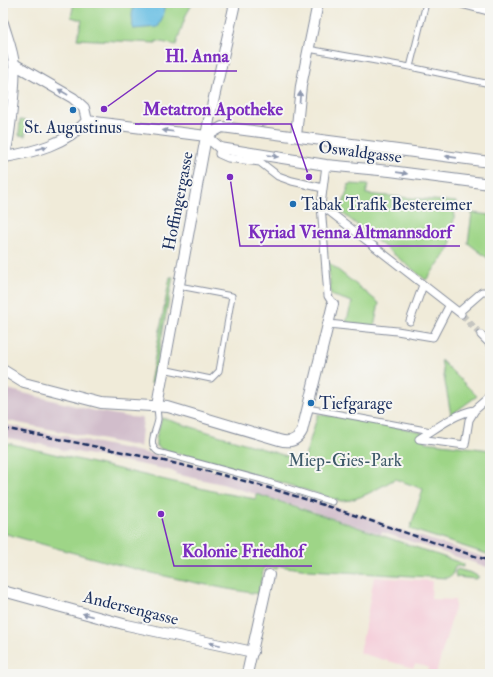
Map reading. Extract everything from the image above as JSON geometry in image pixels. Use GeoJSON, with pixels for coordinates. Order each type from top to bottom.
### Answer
{"type":"FeatureCollection","features":[{"type":"Feature","properties":{"kind":"street","name":"Hoffingergasse"},"geometry":{"type":"LineString","coordinates":[[157,406],[206,136],[235,3]]}},
{"type":"Feature","properties":{"kind":"street"},"geometry":{"type":"LineString","coordinates":[[296,136],[301,86],[318,3]]}},
{"type":"Feature","properties":{"kind":"street"},"geometry":{"type":"LineString","coordinates":[[463,3],[490,10]]}},
{"type":"Feature","properties":{"kind":"street"},"geometry":{"type":"LineString","coordinates":[[3,23],[14,64],[15,76],[4,158],[53,145],[73,132],[87,120],[206,136],[220,148],[219,154],[228,158],[260,162],[278,176],[292,181],[323,188]]}},
{"type":"Feature","properties":{"kind":"street"},"geometry":{"type":"LineString","coordinates":[[14,64],[73,98],[84,108],[87,120]]}},
{"type":"Feature","properties":{"kind":"street","name":"Oswaldgasse"},"geometry":{"type":"LineString","coordinates":[[206,136],[222,127],[490,162]]}},
{"type":"Feature","properties":{"kind":"street","name":"Oswaldgasse"},"geometry":{"type":"LineString","coordinates":[[220,148],[326,164],[490,184]]}},
{"type":"Feature","properties":{"kind":"street"},"geometry":{"type":"LineString","coordinates":[[3,370],[24,383],[101,403],[157,406],[175,409],[279,440],[289,442],[296,439],[300,434],[308,408],[333,304],[328,296],[321,205],[326,164]]}},
{"type":"Feature","properties":{"kind":"street"},"geometry":{"type":"LineString","coordinates":[[321,205],[460,313],[481,289],[490,292]]}},
{"type":"Feature","properties":{"kind":"street"},"geometry":{"type":"LineString","coordinates":[[406,333],[423,285]]}},
{"type":"Feature","properties":{"kind":"street"},"geometry":{"type":"LineString","coordinates":[[328,324],[433,337],[450,306]]}},
{"type":"Feature","properties":{"kind":"street"},"geometry":{"type":"LineString","coordinates":[[481,335],[490,344]]}},
{"type":"Feature","properties":{"kind":"street"},"geometry":{"type":"LineString","coordinates":[[475,410],[464,412],[419,439],[465,445],[469,420],[475,410],[490,397]]}},
{"type":"Feature","properties":{"kind":"street"},"geometry":{"type":"LineString","coordinates":[[248,674],[269,576]]}},
{"type":"Feature","properties":{"kind":"street","name":"Andersengasse"},"geometry":{"type":"LineString","coordinates":[[3,591],[127,626],[253,652]]}},
{"type":"Feature","properties":{"kind":"lane"},"geometry":{"type":"LineString","coordinates":[[410,67],[426,3]]}},
{"type":"Feature","properties":{"kind":"lane"},"geometry":{"type":"LineString","coordinates":[[308,48],[490,84]]}},
{"type":"Feature","properties":{"kind":"lane"},"geometry":{"type":"LineString","coordinates":[[163,369],[211,379],[218,371],[220,363],[232,296],[179,286]]}},
{"type":"Feature","properties":{"kind":"lane"},"geometry":{"type":"LineString","coordinates":[[157,406],[158,419],[152,443],[158,452],[256,478],[332,502]]}},
{"type":"Feature","properties":{"kind":"lane"},"geometry":{"type":"LineString","coordinates":[[308,408],[431,432]]}},
{"type":"Feature","properties":{"kind":"shaded area"},"geometry":{"type":"Polygon","coordinates":[[[3,388],[95,411],[143,418],[140,447],[3,420],[3,388]]]}},
{"type":"Feature","properties":{"kind":"shaded area"},"geometry":{"type":"Polygon","coordinates":[[[3,424],[62,436],[69,436],[155,455],[251,480],[383,522],[382,524],[490,559],[490,568],[382,532],[381,534],[300,507],[222,484],[175,474],[176,472],[164,469],[66,451],[60,448],[3,437],[3,424]]]}},
{"type":"Feature","properties":{"kind":"shaded area"},"geometry":{"type":"Polygon","coordinates":[[[374,577],[432,581],[431,599],[455,600],[455,607],[436,673],[427,673],[429,668],[424,666],[415,664],[413,668],[360,653],[374,577]]]}},
{"type":"Feature","properties":{"kind":"green space"},"geometry":{"type":"Polygon","coordinates":[[[74,3],[193,3],[186,15],[176,45],[156,41],[156,43],[77,39],[82,20],[71,17],[74,3]]]}},
{"type":"Feature","properties":{"kind":"green space"},"geometry":{"type":"Polygon","coordinates":[[[20,120],[27,121],[25,136],[19,135],[20,120]]]}},
{"type":"Feature","properties":{"kind":"green space"},"geometry":{"type":"Polygon","coordinates":[[[349,184],[368,185],[366,194],[456,202],[450,248],[426,280],[341,212],[349,184]]]}},
{"type":"Feature","properties":{"kind":"green space"},"geometry":{"type":"Polygon","coordinates":[[[472,213],[490,215],[490,260],[468,243],[472,213]]]}},
{"type":"Feature","properties":{"kind":"green space"},"geometry":{"type":"Polygon","coordinates":[[[328,262],[379,303],[374,327],[346,323],[352,302],[331,295],[328,262]]]}},
{"type":"Feature","properties":{"kind":"green space"},"geometry":{"type":"Polygon","coordinates":[[[170,277],[173,277],[153,383],[150,383],[170,277]]]}},
{"type":"Feature","properties":{"kind":"green space"},"geometry":{"type":"Polygon","coordinates":[[[441,360],[477,396],[451,415],[441,360]]]}},
{"type":"Feature","properties":{"kind":"green space","name":"Miep-Gies-Park"},"geometry":{"type":"Polygon","coordinates":[[[318,414],[329,416],[333,415],[418,431],[423,433],[425,442],[490,450],[490,555],[410,529],[423,489],[395,479],[355,499],[341,501],[253,474],[161,449],[156,445],[156,438],[162,418],[293,458],[304,460],[318,414]]]}},
{"type":"Feature","properties":{"kind":"green space"},"geometry":{"type":"Polygon","coordinates":[[[3,442],[217,492],[256,499],[256,494],[340,521],[464,564],[463,567],[455,567],[452,575],[447,578],[309,570],[279,566],[277,569],[264,567],[258,594],[226,589],[162,575],[98,559],[3,533],[3,442]]]}},
{"type":"Feature","properties":{"kind":"green space"},"geometry":{"type":"Polygon","coordinates":[[[457,569],[472,573],[479,577],[476,579],[456,577],[455,572],[457,569]]]}},
{"type":"Feature","properties":{"kind":"water"},"geometry":{"type":"Polygon","coordinates":[[[134,3],[163,3],[164,12],[158,27],[133,29],[132,15],[134,3]]]}},
{"type":"Feature","properties":{"kind":"tunnel"},"geometry":{"type":"LineString","coordinates":[[461,314],[481,335]]}},
{"type":"Feature","properties":{"kind":"railway"},"geometry":{"type":"LineString","coordinates":[[3,428],[208,471],[332,508],[490,561]]}},
{"type":"Feature","properties":{"kind":"place","name":"Hl. Anna"},"geometry":{"type":"Point","coordinates":[104,109]}},
{"type":"Feature","properties":{"kind":"place","name":"St. Augustinus"},"geometry":{"type":"Point","coordinates":[73,110]}},
{"type":"Feature","properties":{"kind":"place","name":"Kyriad Vienna Altmannsdorf"},"geometry":{"type":"Point","coordinates":[230,177]}},
{"type":"Feature","properties":{"kind":"place","name":"Metatron Apotheke"},"geometry":{"type":"Point","coordinates":[309,177]}},
{"type":"Feature","properties":{"kind":"place","name":"Tabak Trafik Bestereimer"},"geometry":{"type":"Point","coordinates":[293,204]}},
{"type":"Feature","properties":{"kind":"place","name":"Tiefgarage"},"geometry":{"type":"Point","coordinates":[311,403]}},
{"type":"Feature","properties":{"kind":"place","name":"Kolonie Friedhof"},"geometry":{"type":"Point","coordinates":[161,514]}}]}
